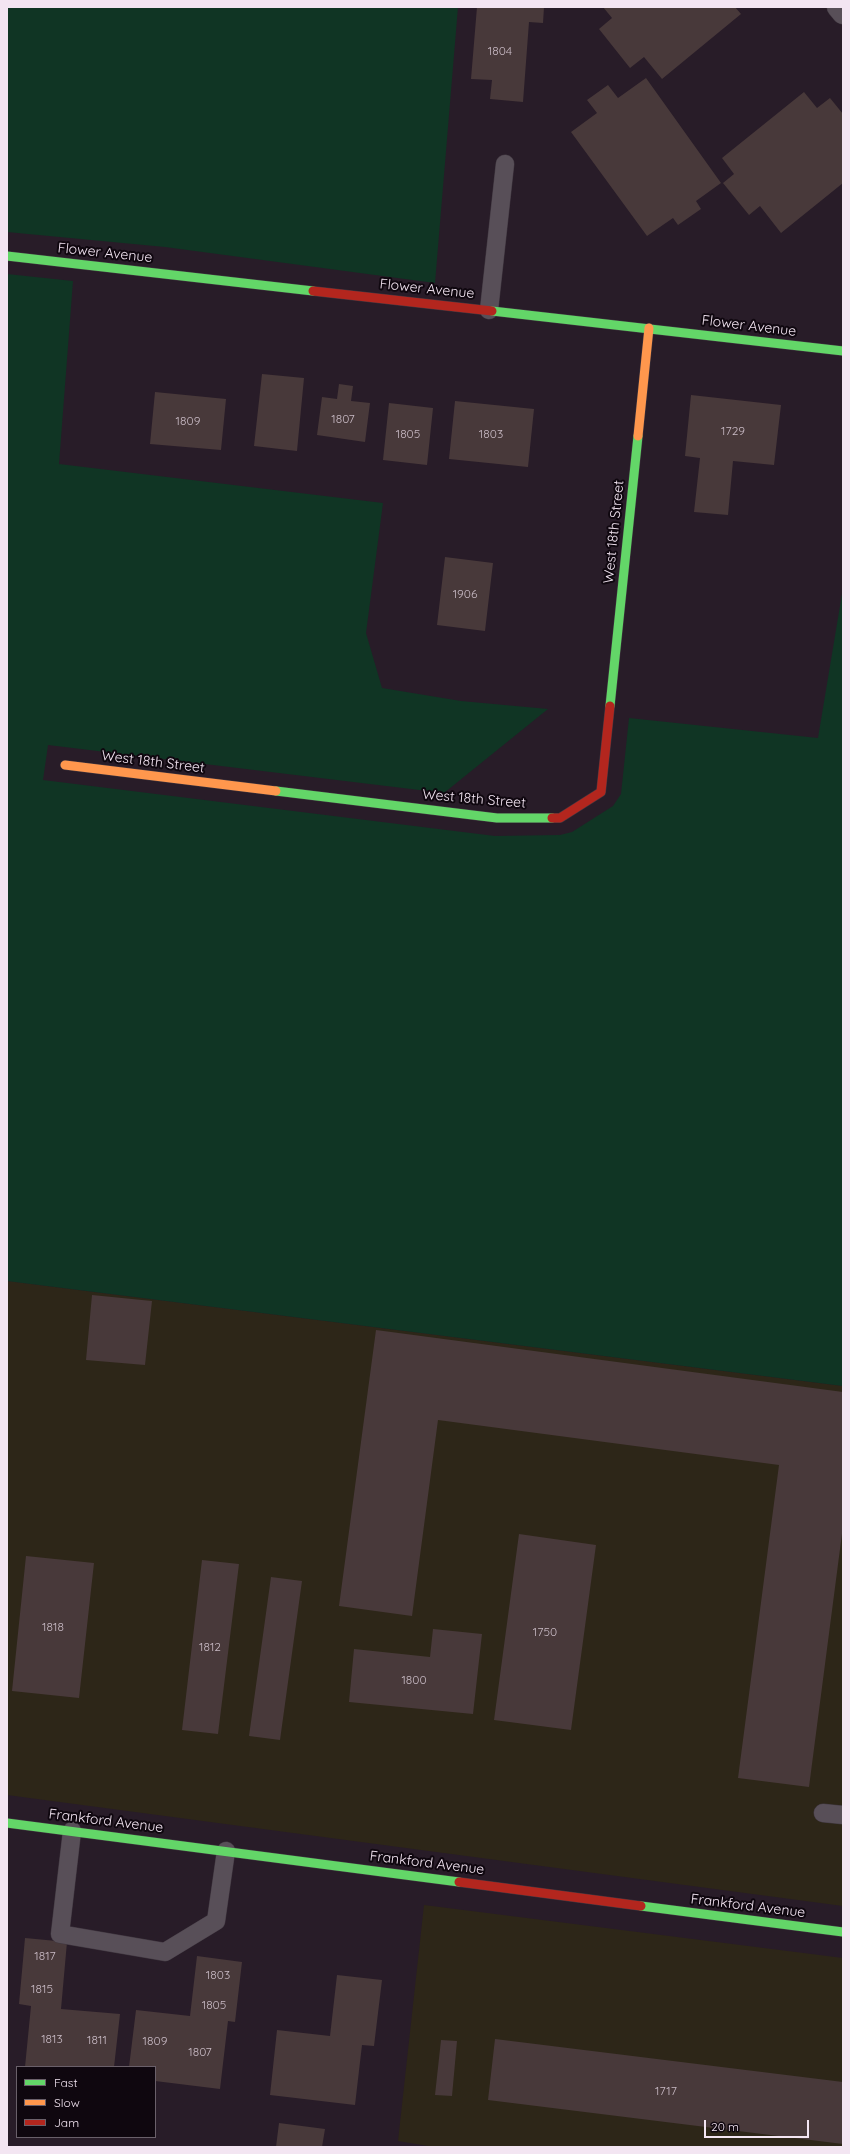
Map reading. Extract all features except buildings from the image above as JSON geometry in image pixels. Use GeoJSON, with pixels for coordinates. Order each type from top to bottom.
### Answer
{"type":"FeatureCollection","features":[{"type":"Feature","properties":{"kind":"street"},"geometry":{"type":"LineString","coordinates":[[838,7],[843,13]]}},
{"type":"Feature","properties":{"kind":"street","name":"Flower Avenue"},"geometry":{"type":"LineString","coordinates":[[7,256],[843,351]]}},
{"type":"Feature","properties":{"kind":"street","name":"West 18th Street"},"geometry":{"type":"LineString","coordinates":[[66,765],[498,818],[560,818],[601,792],[649,328]]}},
{"type":"Feature","properties":{"kind":"street","name":"Frankford Avenue"},"geometry":{"type":"LineString","coordinates":[[7,1823],[843,1932]]}},
{"type":"Feature","properties":{"kind":"lane"},"geometry":{"type":"LineString","coordinates":[[489,310],[505,164]]}},
{"type":"Feature","properties":{"kind":"lane"},"geometry":{"type":"LineString","coordinates":[[823,1813],[843,1815]]}},
{"type":"Feature","properties":{"kind":"lane"},"geometry":{"type":"LineString","coordinates":[[72,1831],[60,1934],[165,1952],[216,1921],[226,1851]]}},
{"type":"Feature","properties":{"kind":"shaded area"},"geometry":{"type":"Polygon","coordinates":[[[7,1281],[843,1386],[843,1906],[7,1795],[7,1281]]]}},
{"type":"Feature","properties":{"kind":"shaded area"},"geometry":{"type":"Polygon","coordinates":[[[424,1905],[843,1958],[843,2147],[434,2147],[398,2141],[424,1905]]]}},
{"type":"Feature","properties":{"kind":"green space"},"geometry":{"type":"Polygon","coordinates":[[[7,7],[458,7],[435,283],[165,247],[7,232],[7,7]]]}},
{"type":"Feature","properties":{"kind":"green space"},"geometry":{"type":"Polygon","coordinates":[[[7,274],[73,281],[59,464],[383,503],[366,633],[382,688],[461,701],[548,709],[444,793],[48,745],[43,780],[495,836],[560,835],[572,832],[613,806],[621,794],[629,718],[818,738],[843,588],[843,1386],[7,1281],[7,274]]]}},
{"type":"Feature","properties":{"kind":"traffic: fast"},"geometry":{"type":"LineString","coordinates":[[7,256],[313,291]]}},
{"type":"Feature","properties":{"kind":"traffic: fast"},"geometry":{"type":"LineString","coordinates":[[492,311],[843,351]]}},
{"type":"Feature","properties":{"kind":"traffic: fast"},"geometry":{"type":"LineString","coordinates":[[610,706],[638,436]]}},
{"type":"Feature","properties":{"kind":"traffic: fast"},"geometry":{"type":"LineString","coordinates":[[276,791],[497,818],[552,818]]}},
{"type":"Feature","properties":{"kind":"traffic: fast"},"geometry":{"type":"LineString","coordinates":[[7,1823],[459,1882]]}},
{"type":"Feature","properties":{"kind":"traffic: fast"},"geometry":{"type":"LineString","coordinates":[[641,1906],[843,1932]]}},
{"type":"Feature","properties":{"kind":"traffic: slow"},"geometry":{"type":"LineString","coordinates":[[638,436],[649,328]]}},
{"type":"Feature","properties":{"kind":"traffic: slow"},"geometry":{"type":"LineString","coordinates":[[65,765],[276,791]]}},
{"type":"Feature","properties":{"kind":"traffic: jam"},"geometry":{"type":"LineString","coordinates":[[313,291],[492,311]]}},
{"type":"Feature","properties":{"kind":"traffic: jam"},"geometry":{"type":"LineString","coordinates":[[552,818],[560,818],[601,792],[610,706]]}},
{"type":"Feature","properties":{"kind":"traffic: jam"},"geometry":{"type":"LineString","coordinates":[[459,1882],[641,1906]]}}]}
